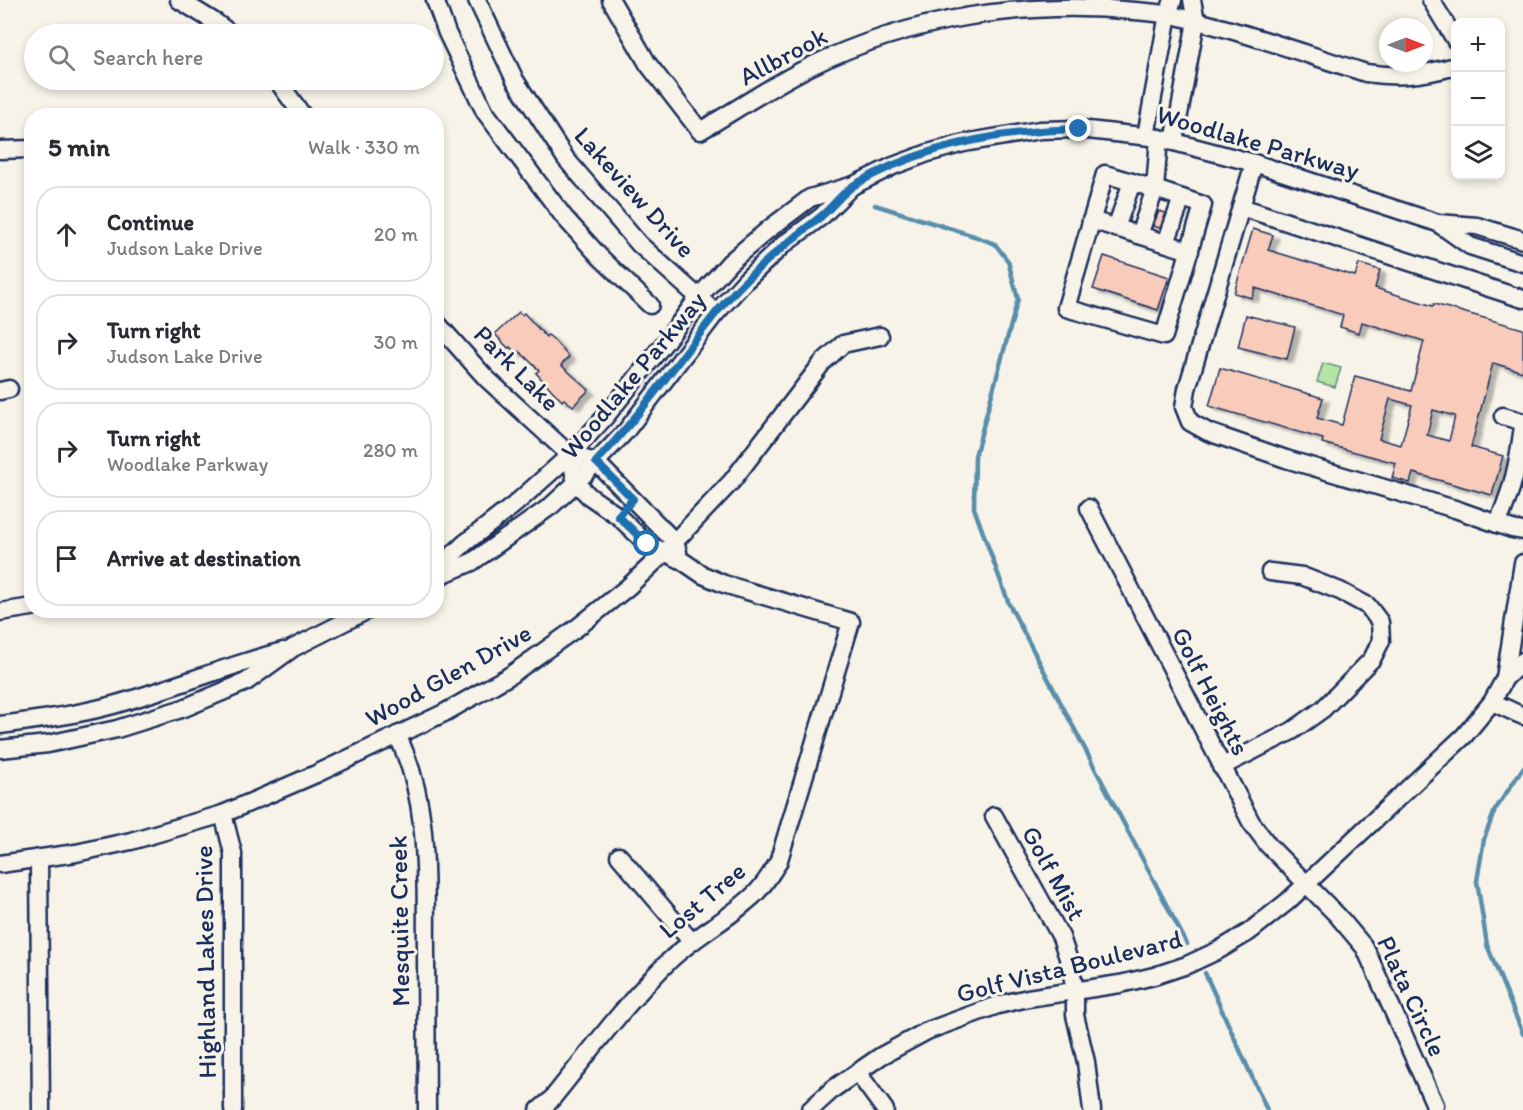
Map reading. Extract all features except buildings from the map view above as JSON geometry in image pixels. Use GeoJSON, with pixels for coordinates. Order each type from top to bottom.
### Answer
{"type":"FeatureCollection","features":[{"type":"Feature","properties":{"kind":"street"},"geometry":{"type":"LineString","coordinates":[[435,0],[444,24]]}},
{"type":"Feature","properties":{"kind":"street","name":"Lakeview Drive"},"geometry":{"type":"LineString","coordinates":[[477,0],[515,80],[566,159],[639,244],[716,313]]}},
{"type":"Feature","properties":{"kind":"street","name":"Allbrook"},"geometry":{"type":"LineString","coordinates":[[611,0],[648,64],[700,131],[808,67],[861,45],[911,28],[1018,4],[1170,7],[1196,21],[1366,73],[1405,77],[1451,67]]}},
{"type":"Feature","properties":{"kind":"street"},"geometry":{"type":"LineString","coordinates":[[1160,139],[1196,21],[1192,0]]}},
{"type":"Feature","properties":{"kind":"street"},"geometry":{"type":"LineString","coordinates":[[1431,0],[1451,34]]}},
{"type":"Feature","properties":{"kind":"street"},"geometry":{"type":"LineString","coordinates":[[185,1],[217,24]]}},
{"type":"Feature","properties":{"kind":"street"},"geometry":{"type":"LineString","coordinates":[[1139,235],[1155,189],[1170,7]]}},
{"type":"Feature","properties":{"kind":"street"},"geometry":{"type":"LineString","coordinates":[[444,25],[485,112],[564,217],[600,257],[650,305]]}},
{"type":"Feature","properties":{"kind":"street"},"geometry":{"type":"LineString","coordinates":[[284,90],[297,108]]}},
{"type":"Feature","properties":{"kind":"street","name":"Woodlake Parkway"},"geometry":{"type":"LineString","coordinates":[[444,563],[514,505],[570,454],[628,388],[698,298],[730,262],[810,198],[854,185],[893,166],[928,153],[964,143],[1040,130],[1079,129],[1160,139],[1254,163],[1438,223],[1477,226],[1523,240]]}},
{"type":"Feature","properties":{"kind":"street"},"geometry":{"type":"LineString","coordinates":[[0,150],[24,149]]}},
{"type":"Feature","properties":{"kind":"street"},"geometry":{"type":"LineString","coordinates":[[1254,163],[1187,389],[1184,407],[1190,422],[1208,432],[1286,459],[1523,531]]}},
{"type":"Feature","properties":{"kind":"street"},"geometry":{"type":"LineString","coordinates":[[1105,174],[1155,189],[1203,205],[1164,336],[1066,308],[1105,174]]}},
{"type":"Feature","properties":{"kind":"street"},"geometry":{"type":"LineString","coordinates":[[1116,228],[1132,182]]}},
{"type":"Feature","properties":{"kind":"street","name":"Woodlake Parkway"},"geometry":{"type":"LineString","coordinates":[[444,574],[472,562],[551,506],[576,483],[632,423],[716,313],[746,279],[783,245],[822,216],[854,185]]}},
{"type":"Feature","properties":{"kind":"street"},"geometry":{"type":"LineString","coordinates":[[1166,243],[1182,198]]}},
{"type":"Feature","properties":{"kind":"street"},"geometry":{"type":"LineString","coordinates":[[1241,207],[1523,300]]}},
{"type":"Feature","properties":{"kind":"street"},"geometry":{"type":"LineString","coordinates":[[1091,220],[1190,251]]}},
{"type":"Feature","properties":{"kind":"street","name":"Woodlake Parkway"},"geometry":{"type":"LineString","coordinates":[[1438,223],[1470,246],[1523,263]]}},
{"type":"Feature","properties":{"kind":"street","name":"Park Lake"},"geometry":{"type":"LineString","coordinates":[[444,331],[486,378],[570,454],[596,462]]}},
{"type":"Feature","properties":{"kind":"street","name":"Wood Glen Drive"},"geometry":{"type":"LineString","coordinates":[[0,864],[39,859],[131,841],[223,814],[316,774],[397,735],[444,712],[519,670],[578,627],[670,548],[732,482],[823,362],[843,344],[880,336]]}},
{"type":"Feature","properties":{"kind":"street"},"geometry":{"type":"LineString","coordinates":[[1497,524],[1509,499],[1518,465],[1523,424],[1503,416]]}},
{"type":"Feature","properties":{"kind":"street"},"geometry":{"type":"LineString","coordinates":[[570,454],[576,483],[618,516],[647,544],[670,548]]}},
{"type":"Feature","properties":{"kind":"street"},"geometry":{"type":"LineString","coordinates":[[596,462],[633,499],[670,548]]}},
{"type":"Feature","properties":{"kind":"street"},"geometry":{"type":"LineString","coordinates":[[618,516],[633,499]]}},
{"type":"Feature","properties":{"kind":"street","name":"Golf Heights"},"geometry":{"type":"LineString","coordinates":[[1089,508],[1251,822],[1268,845],[1306,884]]}},
{"type":"Feature","properties":{"kind":"street","name":"Lost Tree"},"geometry":{"type":"LineString","coordinates":[[539,1110],[550,1101],[628,1004],[691,941],[743,905],[763,885],[778,863],[851,622],[724,584],[703,575],[681,560],[670,548]]}},
{"type":"Feature","properties":{"kind":"street","name":"Golf Vista Boulevard"},"geometry":{"type":"LineString","coordinates":[[1505,678],[1523,563]]}},
{"type":"Feature","properties":{"kind":"street"},"geometry":{"type":"LineString","coordinates":[[1221,767],[1292,731],[1323,709],[1372,659],[1381,641],[1380,622],[1368,606],[1340,591],[1302,576],[1270,572]]}},
{"type":"Feature","properties":{"kind":"street"},"geometry":{"type":"LineString","coordinates":[[0,612],[24,608]]}},
{"type":"Feature","properties":{"kind":"street"},"geometry":{"type":"LineString","coordinates":[[0,749],[48,744],[117,729],[184,708],[246,682],[293,648],[352,618]]}},
{"type":"Feature","properties":{"kind":"street"},"geometry":{"type":"LineString","coordinates":[[0,725],[44,720],[111,706],[176,686],[241,662],[293,648]]}},
{"type":"Feature","properties":{"kind":"street","name":"Golf Vista Boulevard"},"geometry":{"type":"LineString","coordinates":[[810,1110],[833,1089],[881,1056],[936,1027],[998,1005],[1132,981],[1187,965],[1249,932],[1287,902],[1464,736],[1492,702],[1505,678],[1523,661]]}},
{"type":"Feature","properties":{"kind":"street"},"geometry":{"type":"LineString","coordinates":[[1492,702],[1523,716]]}},
{"type":"Feature","properties":{"kind":"street","name":"Mesquite Creek"},"geometry":{"type":"LineString","coordinates":[[397,735],[406,752],[415,781],[424,835],[427,1110]]}},
{"type":"Feature","properties":{"kind":"street","name":"Highland Lakes Drive"},"geometry":{"type":"LineString","coordinates":[[223,814],[233,853],[233,1110]]}},
{"type":"Feature","properties":{"kind":"street","name":"Golf Mist"},"geometry":{"type":"LineString","coordinates":[[994,816],[1061,938],[1070,964],[1092,1110]]}},
{"type":"Feature","properties":{"kind":"street"},"geometry":{"type":"LineString","coordinates":[[619,856],[691,941]]}},
{"type":"Feature","properties":{"kind":"street"},"geometry":{"type":"LineString","coordinates":[[39,859],[41,1110]]}},
{"type":"Feature","properties":{"kind":"street","name":"Plata Circle"},"geometry":{"type":"LineString","coordinates":[[1306,884],[1338,916],[1365,948],[1435,1105],[1434,1110]]}},
{"type":"Feature","properties":{"kind":"street"},"geometry":{"type":"LineString","coordinates":[[858,1073],[885,1110]]}},
{"type":"Feature","properties":{"kind":"green space"},"geometry":{"type":"Polygon","coordinates":[[[1323,363],[1341,368],[1335,387],[1317,382],[1323,363]]]}},
{"type":"Feature","properties":{"kind":"waterway"},"geometry":{"type":"LineString","coordinates":[[875,205],[995,244],[1008,261],[1018,299],[975,456],[974,508],[1009,604],[1187,944]]}},
{"type":"Feature","properties":{"kind":"waterway"},"geometry":{"type":"LineString","coordinates":[[1523,768],[1495,810],[1484,839],[1477,881],[1487,945],[1523,1034]]}},
{"type":"Feature","properties":{"kind":"waterway"},"geometry":{"type":"LineString","coordinates":[[1205,973],[1267,1110]]}},
{"type":"Feature","properties":{"kind":"route"},"geometry":{"type":"LineString","coordinates":[[647,544],[618,516],[633,499],[596,462],[626,431],[716,313],[746,279],[783,245],[822,216],[854,185],[893,166],[964,143],[1040,130],[1079,129]]}}]}
